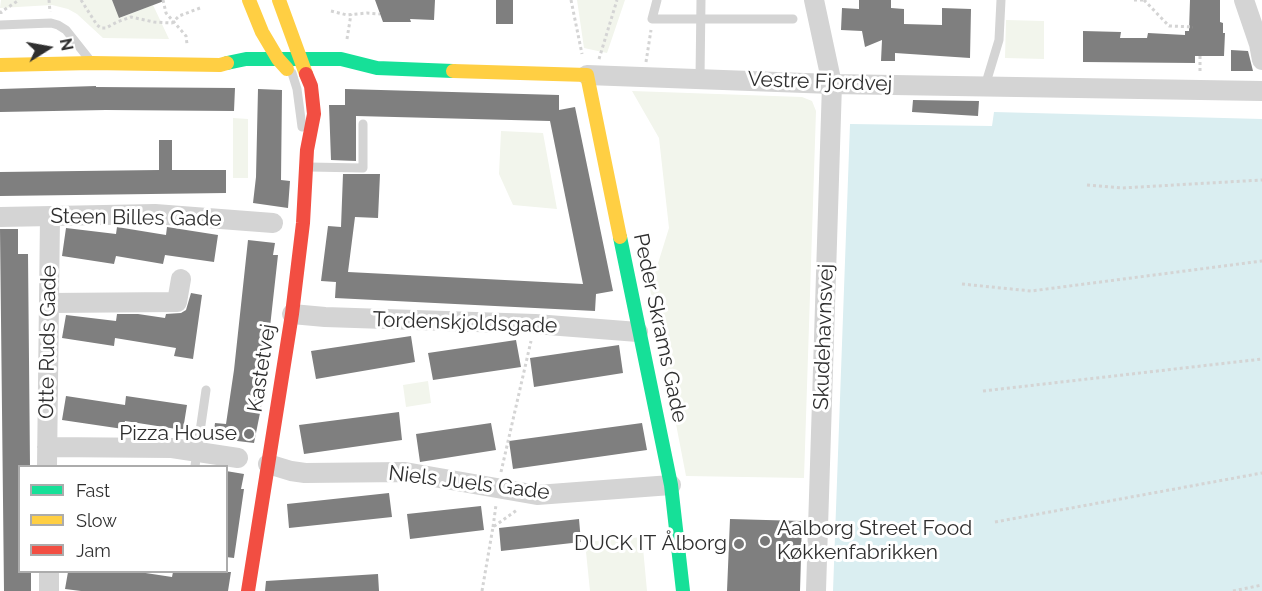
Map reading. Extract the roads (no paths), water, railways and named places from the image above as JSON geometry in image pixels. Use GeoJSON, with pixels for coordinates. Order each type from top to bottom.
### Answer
{"type":"FeatureCollection","features":[{"type":"Feature","properties":{"kind":"street"},"geometry":{"type":"LineString","coordinates":[[249,0],[262,32],[292,74]]}},
{"type":"Feature","properties":{"kind":"street","name":"Kastetvej"},"geometry":{"type":"LineString","coordinates":[[248,591],[292,314],[303,223],[307,150],[314,114],[311,86],[279,0]]}},
{"type":"Feature","properties":{"kind":"street","name":"Skudehavnsvej"},"geometry":{"type":"LineString","coordinates":[[814,0],[832,84],[816,591]]}},
{"type":"Feature","properties":{"kind":"street"},"geometry":{"type":"LineString","coordinates":[[1244,0],[1262,62],[1261,91]]}},
{"type":"Feature","properties":{"kind":"street","name":"Vestre Fjordvej"},"geometry":{"type":"LineString","coordinates":[[0,65],[220,64],[246,59],[302,59],[347,60],[377,68],[832,84],[1261,91]]}},
{"type":"Feature","properties":{"kind":"street","name":"Vestre Fjordvej"},"geometry":{"type":"LineString","coordinates":[[220,64],[245,73]]}},
{"type":"Feature","properties":{"kind":"street","name":"Vestre Fjordvej"},"geometry":{"type":"LineString","coordinates":[[348,74],[377,68]]}},
{"type":"Feature","properties":{"kind":"street"},"geometry":{"type":"LineString","coordinates":[[272,74],[325,74]]}},
{"type":"Feature","properties":{"kind":"street","name":"Peder Skrams Gade"},"geometry":{"type":"LineString","coordinates":[[590,75],[638,332],[671,485],[683,591]]}},
{"type":"Feature","properties":{"kind":"street","name":"Steen Billes Gade"},"geometry":{"type":"LineString","coordinates":[[0,217],[155,214],[273,223]]}},
{"type":"Feature","properties":{"kind":"street","name":"Otte Ruds Gade"},"geometry":{"type":"LineString","coordinates":[[47,465],[50,217]]}},
{"type":"Feature","properties":{"kind":"street"},"geometry":{"type":"LineString","coordinates":[[49,303],[177,302],[181,279]]}},
{"type":"Feature","properties":{"kind":"street","name":"Tordenskjoldsgade"},"geometry":{"type":"LineString","coordinates":[[292,314],[535,324],[638,332]]}},
{"type":"Feature","properties":{"kind":"street"},"geometry":{"type":"LineString","coordinates":[[47,447],[172,448],[196,459],[238,458]]}},
{"type":"Feature","properties":{"kind":"street","name":"Niels Juels Gade"},"geometry":{"type":"LineString","coordinates":[[268,464],[305,473],[405,472],[537,495],[671,485]]}},
{"type":"Feature","properties":{"kind":"street"},"geometry":{"type":"LineString","coordinates":[[49,573],[49,591]]}},
{"type":"Feature","properties":{"kind":"lane"},"geometry":{"type":"LineString","coordinates":[[657,0],[652,19],[793,19]]}},
{"type":"Feature","properties":{"kind":"lane"},"geometry":{"type":"LineString","coordinates":[[700,78],[701,0]]}},
{"type":"Feature","properties":{"kind":"lane"},"geometry":{"type":"LineString","coordinates":[[985,86],[999,40],[1001,0]]}},
{"type":"Feature","properties":{"kind":"lane"},"geometry":{"type":"LineString","coordinates":[[0,25],[51,23],[58,25],[75,39],[92,63]]}},
{"type":"Feature","properties":{"kind":"lane"},"geometry":{"type":"LineString","coordinates":[[279,41],[282,59]]}},
{"type":"Feature","properties":{"kind":"lane","name":"Kastetvej"},"geometry":{"type":"LineString","coordinates":[[292,74],[297,89],[307,150]]}},
{"type":"Feature","properties":{"kind":"lane"},"geometry":{"type":"LineString","coordinates":[[306,167],[363,168],[363,124]]}},
{"type":"Feature","properties":{"kind":"lane"},"geometry":{"type":"LineString","coordinates":[[196,459],[206,390]]}},
{"type":"Feature","properties":{"kind":"place","name":"Pizza House"},"geometry":{"type":"Point","coordinates":[249,434]}},
{"type":"Feature","properties":{"kind":"place","name":"Aalborg Street Food Køkkenfabrikken"},"geometry":{"type":"Point","coordinates":[765,541]}},
{"type":"Feature","properties":{"kind":"place","name":"DUCK IT Ålborg"},"geometry":{"type":"Point","coordinates":[739,544]}}]}
